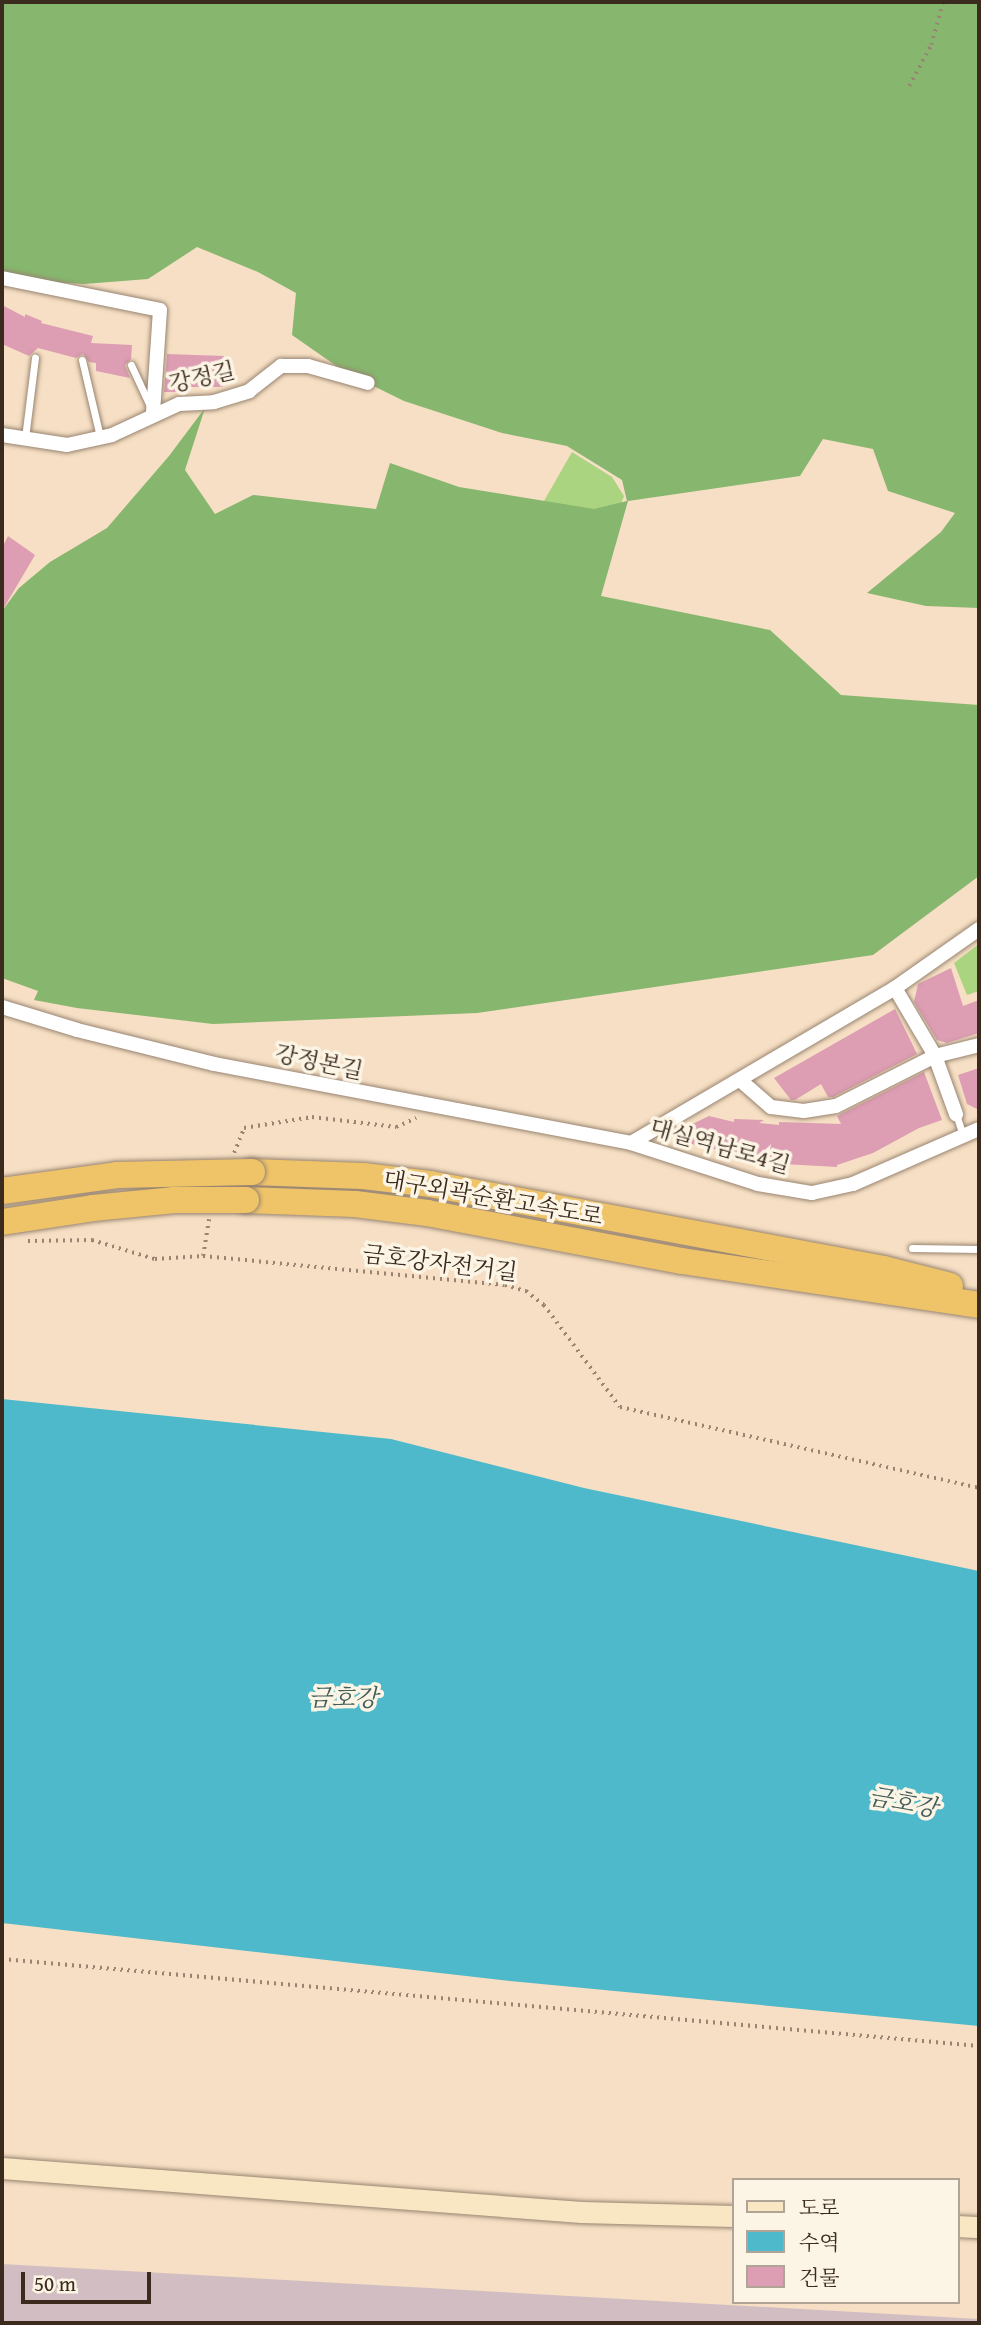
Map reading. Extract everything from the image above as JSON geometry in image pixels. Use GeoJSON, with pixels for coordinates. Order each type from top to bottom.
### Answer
{"type":"FeatureCollection","features":[{"type":"Feature","properties":{"kind":"highway","name":"대구외곽순환고속도로"},"geometry":{"type":"LineString","coordinates":[[2,1191],[117,1175],[243,1163],[363,1176],[430,1184],[692,1233],[881,1279],[924,1297],[979,1305]]}},
{"type":"Feature","properties":{"kind":"highway","name":"대구외곽순환고속도로"},"geometry":{"type":"LineString","coordinates":[[8,1232],[162,1201],[246,1199],[343,1203],[427,1213],[682,1261],[971,1287]]}},
{"type":"Feature","properties":{"kind":"highway"},"geometry":{"type":"LineString","coordinates":[[924,1297],[961,1317],[979,1320]]}},
{"type":"Feature","properties":{"kind":"main road"},"geometry":{"type":"LineString","coordinates":[[2,2168],[581,2212],[732,2216]]}},
{"type":"Feature","properties":{"kind":"main road"},"geometry":{"type":"LineString","coordinates":[[960,2226],[979,2227]]}},
{"type":"Feature","properties":{"kind":"street"},"geometry":{"type":"LineString","coordinates":[[2,278],[160,310],[153,413]]}},
{"type":"Feature","properties":{"kind":"street","name":"강정길"},"geometry":{"type":"LineString","coordinates":[[2,435],[67,445],[100,437],[179,404],[214,402],[249,391],[281,366],[309,366],[368,383]]}},
{"type":"Feature","properties":{"kind":"street","name":"대실역남로4길"},"geometry":{"type":"LineString","coordinates":[[631,1143],[895,988],[979,929]]}},
{"type":"Feature","properties":{"kind":"street"},"geometry":{"type":"LineString","coordinates":[[895,988],[935,1056],[956,1114]]}},
{"type":"Feature","properties":{"kind":"street","name":"강정본길"},"geometry":{"type":"LineString","coordinates":[[2,1007],[77,1030],[214,1064],[631,1143]]}},
{"type":"Feature","properties":{"kind":"street"},"geometry":{"type":"LineString","coordinates":[[740,1080],[771,1107],[804,1111],[836,1106],[935,1056],[979,1045]]}},
{"type":"Feature","properties":{"kind":"street","name":"대실역남로4길"},"geometry":{"type":"LineString","coordinates":[[631,1143],[758,1184],[812,1193],[853,1184],[979,1129]]}},
{"type":"Feature","properties":{"kind":"lane"},"geometry":{"type":"LineString","coordinates":[[25,439],[34,358]]}},
{"type":"Feature","properties":{"kind":"lane"},"geometry":{"type":"LineString","coordinates":[[82,360],[100,437]]}},
{"type":"Feature","properties":{"kind":"lane"},"geometry":{"type":"LineString","coordinates":[[131,365],[153,413]]}},
{"type":"Feature","properties":{"kind":"lane"},"geometry":{"type":"LineString","coordinates":[[956,1114],[963,1136]]}},
{"type":"Feature","properties":{"kind":"lane"},"geometry":{"type":"LineString","coordinates":[[912,1248],[979,1249]]}},
{"type":"Feature","properties":{"kind":"path"},"geometry":{"type":"LineString","coordinates":[[909,86],[931,45],[943,2]]}},
{"type":"Feature","properties":{"kind":"path"},"geometry":{"type":"LineString","coordinates":[[243,1163],[244,1128],[312,1117],[396,1127],[444,1106]]}},
{"type":"Feature","properties":{"kind":"path"},"geometry":{"type":"LineString","coordinates":[[202,1256],[209,1217]]}},
{"type":"Feature","properties":{"kind":"path","name":"금호강자전거길"},"geometry":{"type":"LineString","coordinates":[[8,1232],[92,1240],[155,1259],[202,1256],[505,1285],[526,1291],[550,1311],[620,1407],[979,1488]]}},
{"type":"Feature","properties":{"kind":"path"},"geometry":{"type":"LineString","coordinates":[[2,1959],[979,2046]]}},
{"type":"Feature","properties":{"kind":"shaded area"},"geometry":{"type":"Polygon","coordinates":[[[2,2264],[979,2319],[979,2323],[2,2323],[2,2264]]]}},
{"type":"Feature","properties":{"kind":"green space"},"geometry":{"type":"Polygon","coordinates":[[[2,2],[979,2],[979,608],[926,606],[867,593],[941,532],[955,513],[888,491],[873,449],[823,439],[800,476],[628,501],[601,596],[770,630],[841,695],[979,705],[979,876],[873,955],[477,1013],[213,1024],[77,1008],[34,1000],[38,991],[2,978],[2,611],[19,588],[50,562],[107,528],[169,456],[205,408],[185,470],[215,514],[253,495],[376,509],[390,463],[459,487],[594,509],[627,501],[622,480],[567,446],[502,433],[404,401],[345,372],[292,335],[296,293],[258,272],[197,247],[148,279],[84,284],[2,279],[2,2]]]}},
{"type":"Feature","properties":{"kind":"green space"},"geometry":{"type":"Polygon","coordinates":[[[572,452],[612,477],[624,496],[614,522],[544,501],[572,452]]]}},
{"type":"Feature","properties":{"kind":"green space"},"geometry":{"type":"Polygon","coordinates":[[[979,944],[979,991],[967,995],[954,963],[979,944]]]}},
{"type":"Feature","properties":{"kind":"water","name":"금호강"},"geometry":{"type":"Polygon","coordinates":[[[2,1399],[391,1439],[584,1488],[979,1571],[979,2026],[510,1981],[2,1923],[2,1399]]]}},
{"type":"Feature","properties":{"kind":"building"},"geometry":{"type":"Polygon","coordinates":[[[2,305],[25,317],[25,314],[42,321],[41,323],[93,336],[91,343],[132,345],[131,359],[125,365],[130,378],[96,371],[96,363],[89,362],[83,354],[76,358],[38,348],[29,356],[2,344],[2,305]]]}},
{"type":"Feature","properties":{"kind":"building"},"geometry":{"type":"Polygon","coordinates":[[[167,354],[224,356],[223,387],[190,387],[190,392],[164,392],[167,354]]]}},
{"type":"Feature","properties":{"kind":"building"},"geometry":{"type":"Polygon","coordinates":[[[8,536],[35,555],[2,611],[2,548],[8,536]]]}},
{"type":"Feature","properties":{"kind":"building"},"geometry":{"type":"Polygon","coordinates":[[[951,968],[963,1006],[979,1000],[979,1033],[947,1043],[937,1040],[914,1002],[918,984],[951,968]]]}},
{"type":"Feature","properties":{"kind":"building"},"geometry":{"type":"Polygon","coordinates":[[[895,1009],[917,1054],[833,1097],[828,1097],[821,1084],[791,1100],[774,1078],[895,1009]]]}},
{"type":"Feature","properties":{"kind":"building"},"geometry":{"type":"Polygon","coordinates":[[[979,1068],[979,1110],[967,1104],[958,1075],[979,1068]]]}},
{"type":"Feature","properties":{"kind":"building"},"geometry":{"type":"Polygon","coordinates":[[[924,1072],[942,1120],[837,1167],[765,1163],[766,1155],[733,1154],[680,1141],[680,1130],[709,1116],[734,1122],[734,1119],[764,1120],[759,1123],[779,1125],[779,1122],[841,1124],[837,1116],[924,1072]]]}}]}
